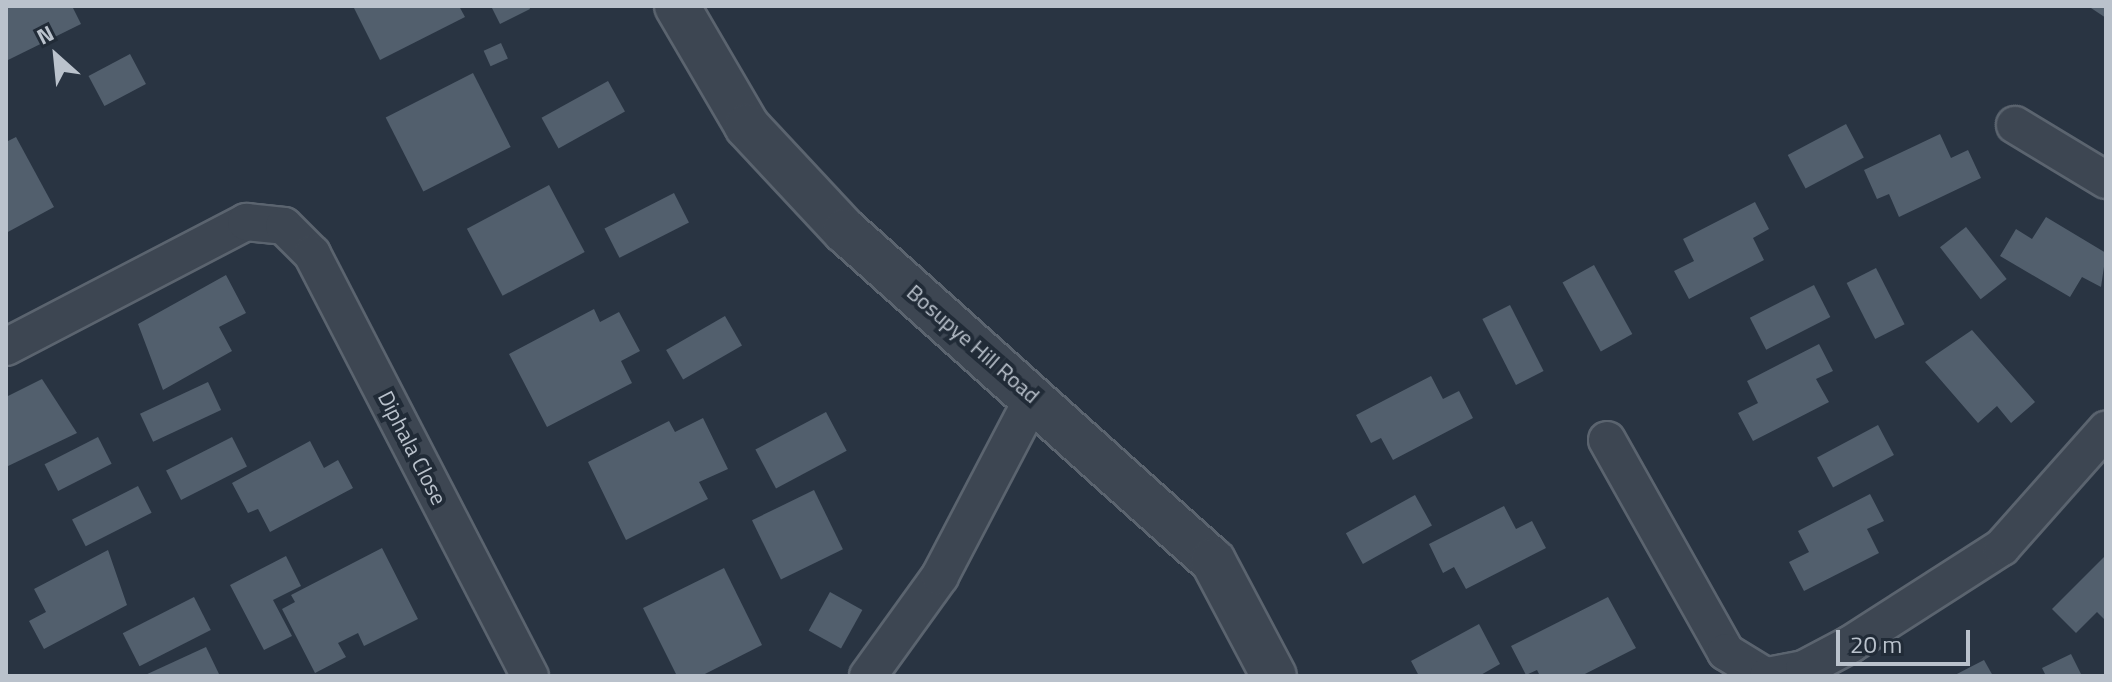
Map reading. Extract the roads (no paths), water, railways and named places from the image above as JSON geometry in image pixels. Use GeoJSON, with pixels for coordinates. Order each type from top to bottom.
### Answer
{"type":"FeatureCollection","features":[{"type":"Feature","properties":{"kind":"street","name":"Bosupye Hill Road"},"geometry":{"type":"LineString","coordinates":[[677,6],[747,126],[845,231],[1034,396],[1213,561],[1274,676]]}},
{"type":"Feature","properties":{"kind":"street"},"geometry":{"type":"LineString","coordinates":[[2015,125],[2106,180]]}},
{"type":"Feature","properties":{"kind":"street","name":"Diphala Close"},"geometry":{"type":"LineString","coordinates":[[6,347],[246,222],[284,226],[312,254],[530,676]]}},
{"type":"Feature","properties":{"kind":"street"},"geometry":{"type":"LineString","coordinates":[[868,676],[940,576],[1034,396]]}},
{"type":"Feature","properties":{"kind":"street"},"geometry":{"type":"LineString","coordinates":[[1607,440],[1726,652],[1766,676],[1804,669],[1851,644],[2002,547],[2106,430]]}}]}
